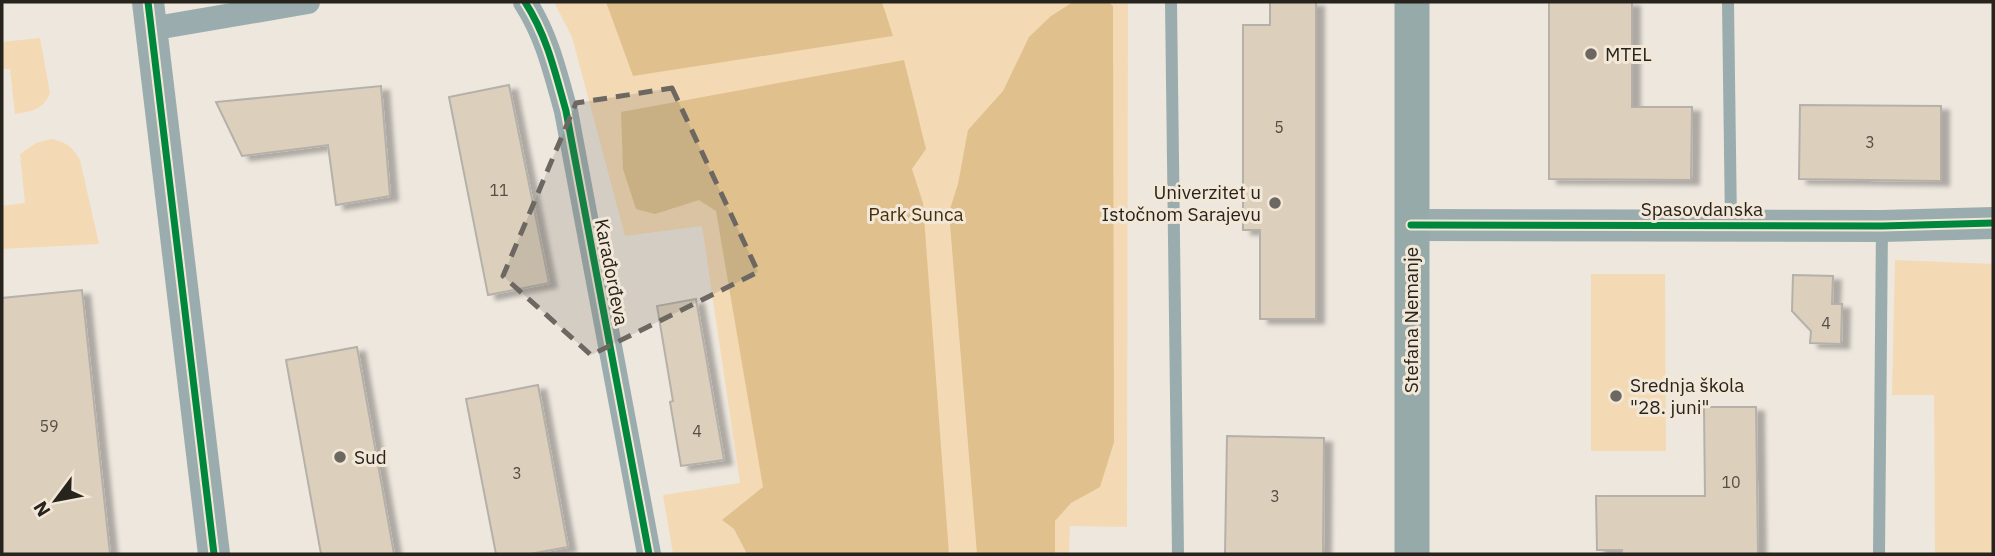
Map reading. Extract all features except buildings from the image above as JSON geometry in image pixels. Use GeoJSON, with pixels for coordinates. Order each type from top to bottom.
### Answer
{"type":"FeatureCollection","features":[{"type":"Feature","properties":{"kind":"main road","name":"Stefana Nemanje"},"geometry":{"type":"LineString","coordinates":[[1412,2],[1412,554]]}},
{"type":"Feature","properties":{"kind":"street"},"geometry":{"type":"LineString","coordinates":[[214,554],[149,15],[308,2]]}},
{"type":"Feature","properties":{"kind":"street","name":"Karađorđeva"},"geometry":{"type":"LineString","coordinates":[[525,2],[547,43],[566,111],[649,554]]}},
{"type":"Feature","properties":{"kind":"street","name":"Spasovdanska"},"geometry":{"type":"LineString","coordinates":[[1411,225],[1882,226],[1993,223]]}},
{"type":"Feature","properties":{"kind":"lane"},"geometry":{"type":"LineString","coordinates":[[1171,2],[1178,554]]}},
{"type":"Feature","properties":{"kind":"lane"},"geometry":{"type":"LineString","coordinates":[[1728,2],[1731,225]]}},
{"type":"Feature","properties":{"kind":"lane"},"geometry":{"type":"LineString","coordinates":[[1879,554],[1882,226]]}},
{"type":"Feature","properties":{"kind":"highlighted area"},"geometry":{"type":"Polygon","coordinates":[[[672,88],[758,272],[591,355],[503,276],[576,103],[672,88]]]}},
{"type":"Feature","properties":{"kind":"green space","name":"Park Sunca"},"geometry":{"type":"Polygon","coordinates":[[[554,2],[1128,2],[1127,527],[1070,526],[1069,554],[673,554],[663,495],[740,483],[702,226],[625,236],[572,37],[554,2]]]}},
{"type":"Feature","properties":{"kind":"green space"},"geometry":{"type":"Polygon","coordinates":[[[606,2],[882,2],[893,36],[633,76],[606,2]]]}},
{"type":"Feature","properties":{"kind":"green space"},"geometry":{"type":"Polygon","coordinates":[[[1073,2],[1108,2],[1113,6],[1114,442],[1100,487],[1071,503],[1055,521],[1055,554],[977,554],[949,212],[958,184],[968,130],[1003,91],[1029,37],[1051,16],[1073,2]]]}},
{"type":"Feature","properties":{"kind":"green space"},"geometry":{"type":"Polygon","coordinates":[[[40,38],[50,93],[40,106],[32,111],[15,114],[10,69],[2,69],[2,42],[40,38]]]}},
{"type":"Feature","properties":{"kind":"green space"},"geometry":{"type":"Polygon","coordinates":[[[904,60],[926,149],[912,169],[923,203],[949,554],[747,554],[734,529],[722,520],[763,487],[716,211],[699,200],[655,214],[636,209],[623,169],[621,112],[904,60]]]}},
{"type":"Feature","properties":{"kind":"green space"},"geometry":{"type":"Polygon","coordinates":[[[51,139],[68,145],[80,160],[99,244],[2,249],[2,206],[25,203],[20,154],[36,143],[51,139]]]}},
{"type":"Feature","properties":{"kind":"green space"},"geometry":{"type":"Polygon","coordinates":[[[1895,260],[1993,264],[1993,554],[1935,554],[1934,395],[1892,395],[1895,260]]]}},
{"type":"Feature","properties":{"kind":"green space"},"geometry":{"type":"Polygon","coordinates":[[[1591,274],[1665,274],[1666,451],[1591,451],[1591,274]]]}},
{"type":"Feature","properties":{"kind":"cycle path"},"geometry":{"type":"LineString","coordinates":[[148,2],[214,554]]}},
{"type":"Feature","properties":{"kind":"cycle path"},"geometry":{"type":"LineString","coordinates":[[525,2],[545,41],[566,111],[649,554]]}},
{"type":"Feature","properties":{"kind":"cycle path"},"geometry":{"type":"LineString","coordinates":[[1411,225],[1882,226],[1993,223]]}},
{"type":"Feature","properties":{"kind":"place","name":"MTEL"},"geometry":{"type":"Point","coordinates":[1591,54]}},
{"type":"Feature","properties":{"kind":"place","name":"Univerzitet u Istočnom Sarajevu"},"geometry":{"type":"Point","coordinates":[1275,203]}},
{"type":"Feature","properties":{"kind":"place","name":"Srednja škola \"28. juni\""},"geometry":{"type":"Point","coordinates":[1616,396]}},
{"type":"Feature","properties":{"kind":"place","name":"Sud"},"geometry":{"type":"Point","coordinates":[340,457]}}]}
